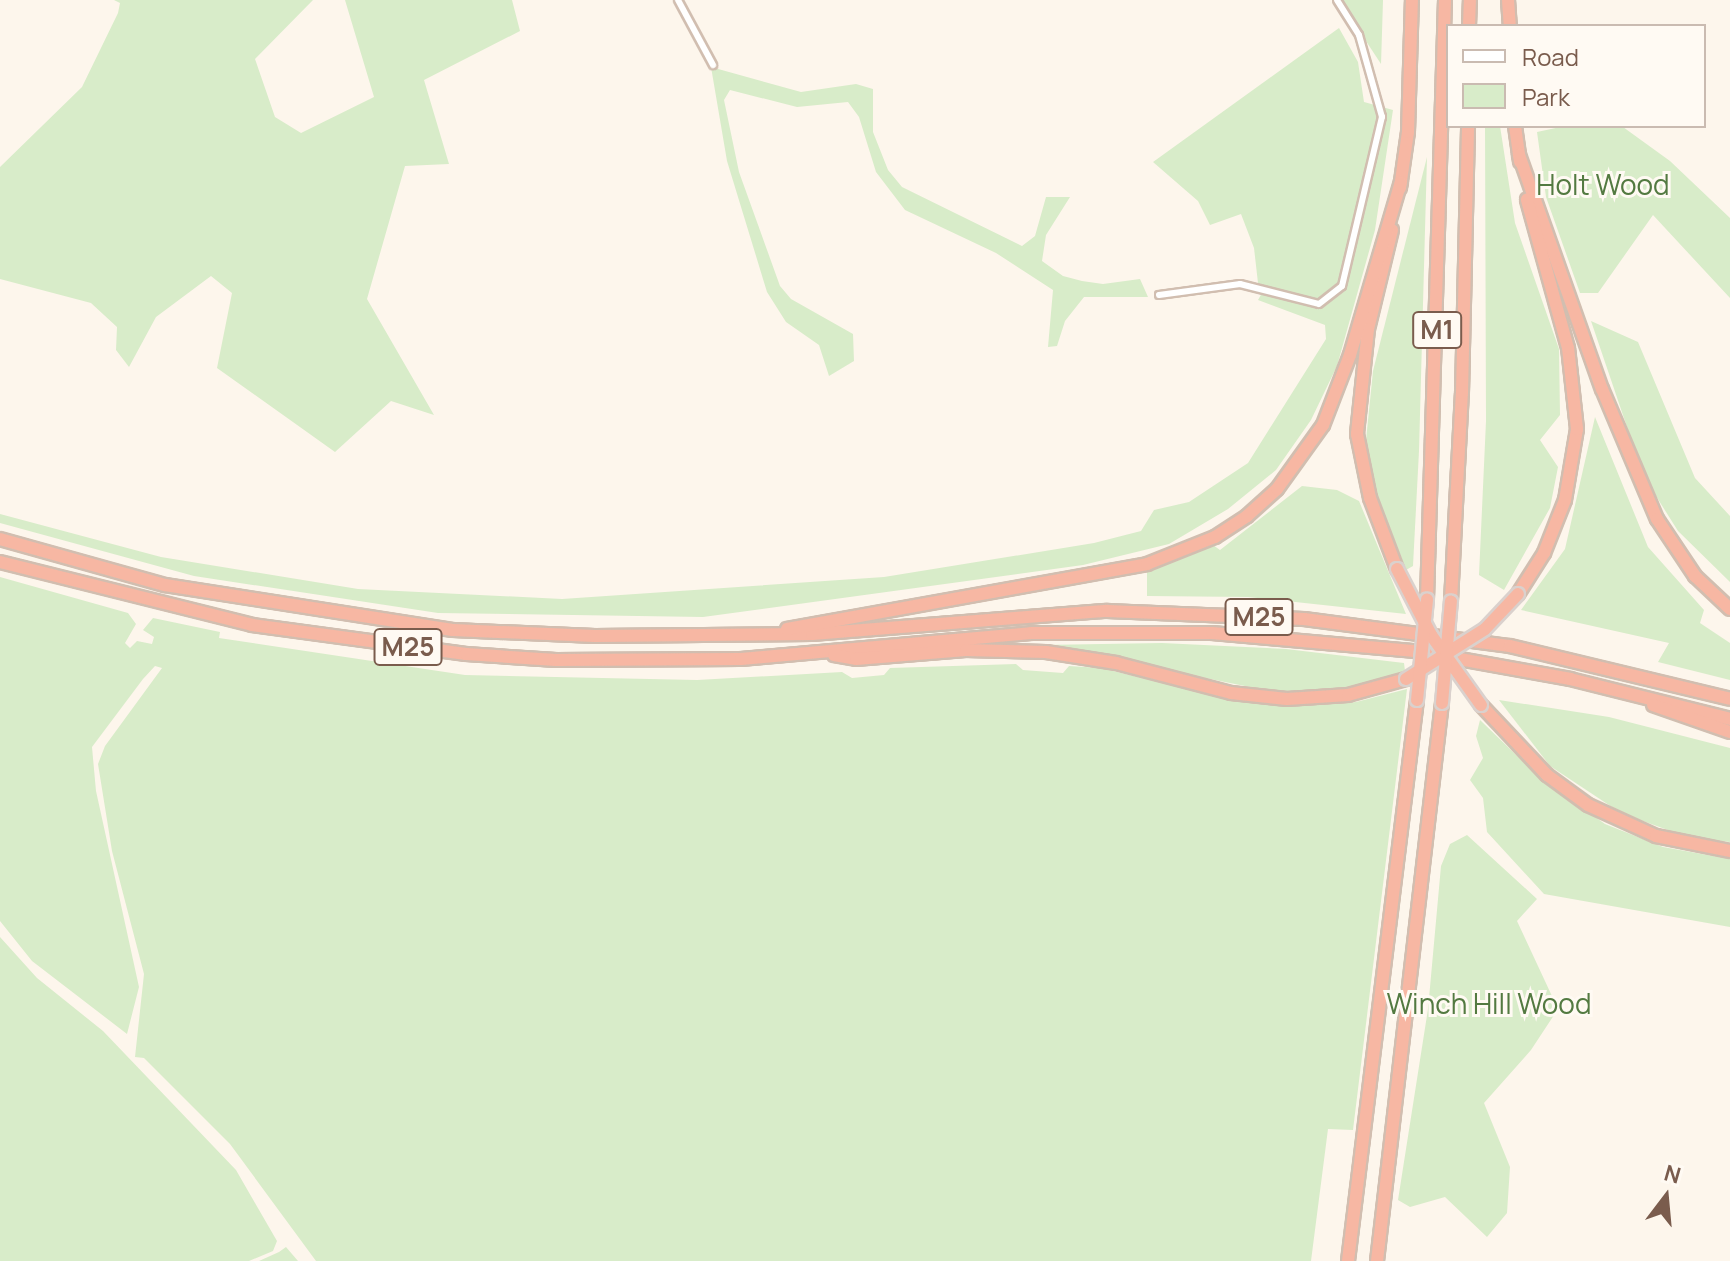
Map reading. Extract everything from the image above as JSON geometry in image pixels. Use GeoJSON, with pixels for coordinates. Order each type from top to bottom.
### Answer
{"type":"FeatureCollection","features":[{"type":"Feature","properties":{"kind":"highway"},"geometry":{"type":"LineString","coordinates":[[1412,0],[1408,132],[1401,182],[1368,329],[1357,421],[1370,498],[1397,569],[1431,635],[1481,705],[1538,767],[1588,805],[1656,836],[1730,851]]}},
{"type":"Feature","properties":{"kind":"highway","name":"M1"},"geometry":{"type":"LineString","coordinates":[[1348,1261],[1427,599],[1445,0]]}},
{"type":"Feature","properties":{"kind":"highway"},"geometry":{"type":"LineString","coordinates":[[1469,24],[1470,0]]}},
{"type":"Feature","properties":{"kind":"highway"},"geometry":{"type":"LineString","coordinates":[[1508,0],[1510,24]]}},
{"type":"Feature","properties":{"kind":"highway","name":"M1"},"geometry":{"type":"LineString","coordinates":[[1377,1261],[1442,703],[1451,601],[1468,128]]}},
{"type":"Feature","properties":{"kind":"highway"},"geometry":{"type":"LineString","coordinates":[[825,653],[856,659],[966,650],[1046,652],[1116,663],[1231,693],[1287,699],[1348,695],[1406,679],[1485,629],[1518,594],[1544,553],[1565,500],[1577,429],[1568,348],[1533,230],[1515,128]]}},
{"type":"Feature","properties":{"kind":"highway"},"geometry":{"type":"LineString","coordinates":[[1519,155],[1602,389],[1657,519],[1695,576],[1730,609]]}},
{"type":"Feature","properties":{"kind":"highway"},"geometry":{"type":"LineString","coordinates":[[780,631],[811,621],[1147,564],[1215,537],[1247,516],[1277,489],[1323,425],[1350,355],[1401,182]]}},
{"type":"Feature","properties":{"kind":"highway","name":"M25"},"geometry":{"type":"LineString","coordinates":[[0,539],[165,585],[439,628],[595,636],[780,631],[812,634],[1107,611],[1304,619],[1523,648],[1730,699]]}},
{"type":"Feature","properties":{"kind":"highway","name":"M25"},"geometry":{"type":"LineString","coordinates":[[0,562],[252,625],[466,654],[644,661],[825,653],[1031,633],[1212,633],[1415,651],[1621,690],[1730,719]]}},
{"type":"Feature","properties":{"kind":"highway","name":"M25"},"geometry":{"type":"LineString","coordinates":[[1621,690],[1730,732]]}},
{"type":"Feature","properties":{"kind":"street"},"geometry":{"type":"LineString","coordinates":[[678,0],[713,65]]}},
{"type":"Feature","properties":{"kind":"street"},"geometry":{"type":"LineString","coordinates":[[1159,295],[1240,284],[1319,304],[1342,286],[1382,117],[1359,35],[1337,0]]}},
{"type":"Feature","properties":{"kind":"green space"},"geometry":{"type":"Polygon","coordinates":[[[114,0],[313,0],[255,59],[275,117],[301,133],[374,97],[345,0],[512,0],[520,31],[424,80],[449,164],[405,166],[367,299],[434,415],[391,401],[335,452],[217,368],[232,293],[211,276],[156,317],[129,367],[116,350],[117,327],[91,303],[0,279],[0,167],[82,87],[118,13],[120,3],[114,0]]]}},
{"type":"Feature","properties":{"kind":"green space"},"geometry":{"type":"Polygon","coordinates":[[[1341,0],[1383,0],[1381,64],[1362,35],[1341,0]]]}},
{"type":"Feature","properties":{"kind":"green space"},"geometry":{"type":"Polygon","coordinates":[[[1339,28],[1358,62],[1364,102],[1393,110],[1375,230],[1337,366],[1311,420],[1276,470],[1228,509],[1169,544],[1083,565],[703,617],[438,613],[194,576],[0,523],[0,514],[161,557],[358,589],[562,599],[884,577],[1094,543],[1141,531],[1154,510],[1189,502],[1248,463],[1326,339],[1325,325],[1258,300],[1266,286],[1258,283],[1254,248],[1241,214],[1210,225],[1198,201],[1153,162],[1339,28]]]}},
{"type":"Feature","properties":{"kind":"green space"},"geometry":{"type":"Polygon","coordinates":[[[711,67],[801,92],[856,84],[873,89],[873,132],[888,170],[902,187],[1022,246],[1035,236],[1046,197],[1070,197],[1046,235],[1042,261],[1063,276],[1082,281],[1103,284],[1140,279],[1148,297],[1084,297],[1065,321],[1057,346],[1048,347],[1053,290],[996,253],[905,210],[876,172],[859,117],[848,102],[797,107],[730,90],[724,100],[739,172],[780,286],[791,299],[853,334],[854,361],[829,376],[819,345],[786,322],[767,292],[727,161],[711,67]]]}},
{"type":"Feature","properties":{"kind":"green space"},"geometry":{"type":"Polygon","coordinates":[[[1485,128],[1500,128],[1515,223],[1559,349],[1560,415],[1540,440],[1558,467],[1550,508],[1504,590],[1479,575],[1486,421],[1485,128]]]}},
{"type":"Feature","properties":{"kind":"green space","name":"Holt Wood"},"geometry":{"type":"Polygon","coordinates":[[[1556,128],[1624,128],[1670,161],[1730,218],[1730,298],[1653,215],[1598,293],[1580,293],[1546,197],[1537,132],[1556,128]]]}},
{"type":"Feature","properties":{"kind":"green space"},"geometry":{"type":"Polygon","coordinates":[[[1427,157],[1419,451],[1413,566],[1406,570],[1373,484],[1366,440],[1373,371],[1427,157]]]}},
{"type":"Feature","properties":{"kind":"green space"},"geometry":{"type":"Polygon","coordinates":[[[1591,321],[1638,342],[1695,478],[1730,516],[1730,582],[1678,531],[1644,477],[1591,321]]]}},
{"type":"Feature","properties":{"kind":"green space"},"geometry":{"type":"Polygon","coordinates":[[[1595,417],[1648,547],[1704,610],[1700,623],[1730,643],[1730,680],[1658,662],[1669,643],[1521,610],[1565,549],[1595,417]]]}},
{"type":"Feature","properties":{"kind":"green space"},"geometry":{"type":"Polygon","coordinates":[[[1302,486],[1337,490],[1359,501],[1406,614],[1248,597],[1147,596],[1147,571],[1213,545],[1220,550],[1302,486]]]}},
{"type":"Feature","properties":{"kind":"green space"},"geometry":{"type":"Polygon","coordinates":[[[0,577],[128,613],[136,624],[125,643],[130,648],[137,641],[152,644],[154,637],[143,630],[153,618],[220,632],[219,638],[465,675],[697,680],[842,672],[852,678],[884,675],[890,668],[1016,664],[1023,670],[1063,673],[1069,666],[1101,668],[1228,699],[1286,707],[1356,702],[1407,689],[1353,1130],[1328,1129],[1311,1261],[316,1261],[230,1144],[144,1058],[135,1057],[144,974],[112,851],[98,764],[105,746],[162,668],[155,666],[143,679],[92,747],[96,791],[139,987],[127,1034],[32,961],[0,921],[0,577]]]}},
{"type":"Feature","properties":{"kind":"green space"},"geometry":{"type":"Polygon","coordinates":[[[1162,643],[1286,649],[1404,663],[1405,671],[1343,689],[1275,692],[1042,645],[1162,643]]]}},
{"type":"Feature","properties":{"kind":"green space"},"geometry":{"type":"Polygon","coordinates":[[[1499,700],[1609,717],[1730,748],[1730,842],[1687,837],[1621,813],[1550,766],[1499,700]]]}},
{"type":"Feature","properties":{"kind":"green space"},"geometry":{"type":"Polygon","coordinates":[[[1480,720],[1539,777],[1605,824],[1663,847],[1730,859],[1730,927],[1544,894],[1487,832],[1483,798],[1470,780],[1483,758],[1476,736],[1480,720]]]}},
{"type":"Feature","properties":{"kind":"green space","name":"Winch Hill Wood"},"geometry":{"type":"Polygon","coordinates":[[[1467,835],[1537,899],[1517,921],[1558,1009],[1531,1050],[1484,1103],[1510,1167],[1507,1213],[1487,1237],[1445,1197],[1410,1207],[1398,1200],[1428,1009],[1441,866],[1450,844],[1467,835]]]}},
{"type":"Feature","properties":{"kind":"green space"},"geometry":{"type":"Polygon","coordinates":[[[0,937],[37,978],[103,1031],[236,1170],[277,1241],[273,1251],[249,1261],[0,1261],[0,937]]]}},
{"type":"Feature","properties":{"kind":"green space"},"geometry":{"type":"Polygon","coordinates":[[[286,1247],[298,1261],[259,1261],[279,1252],[286,1247]]]}}]}
